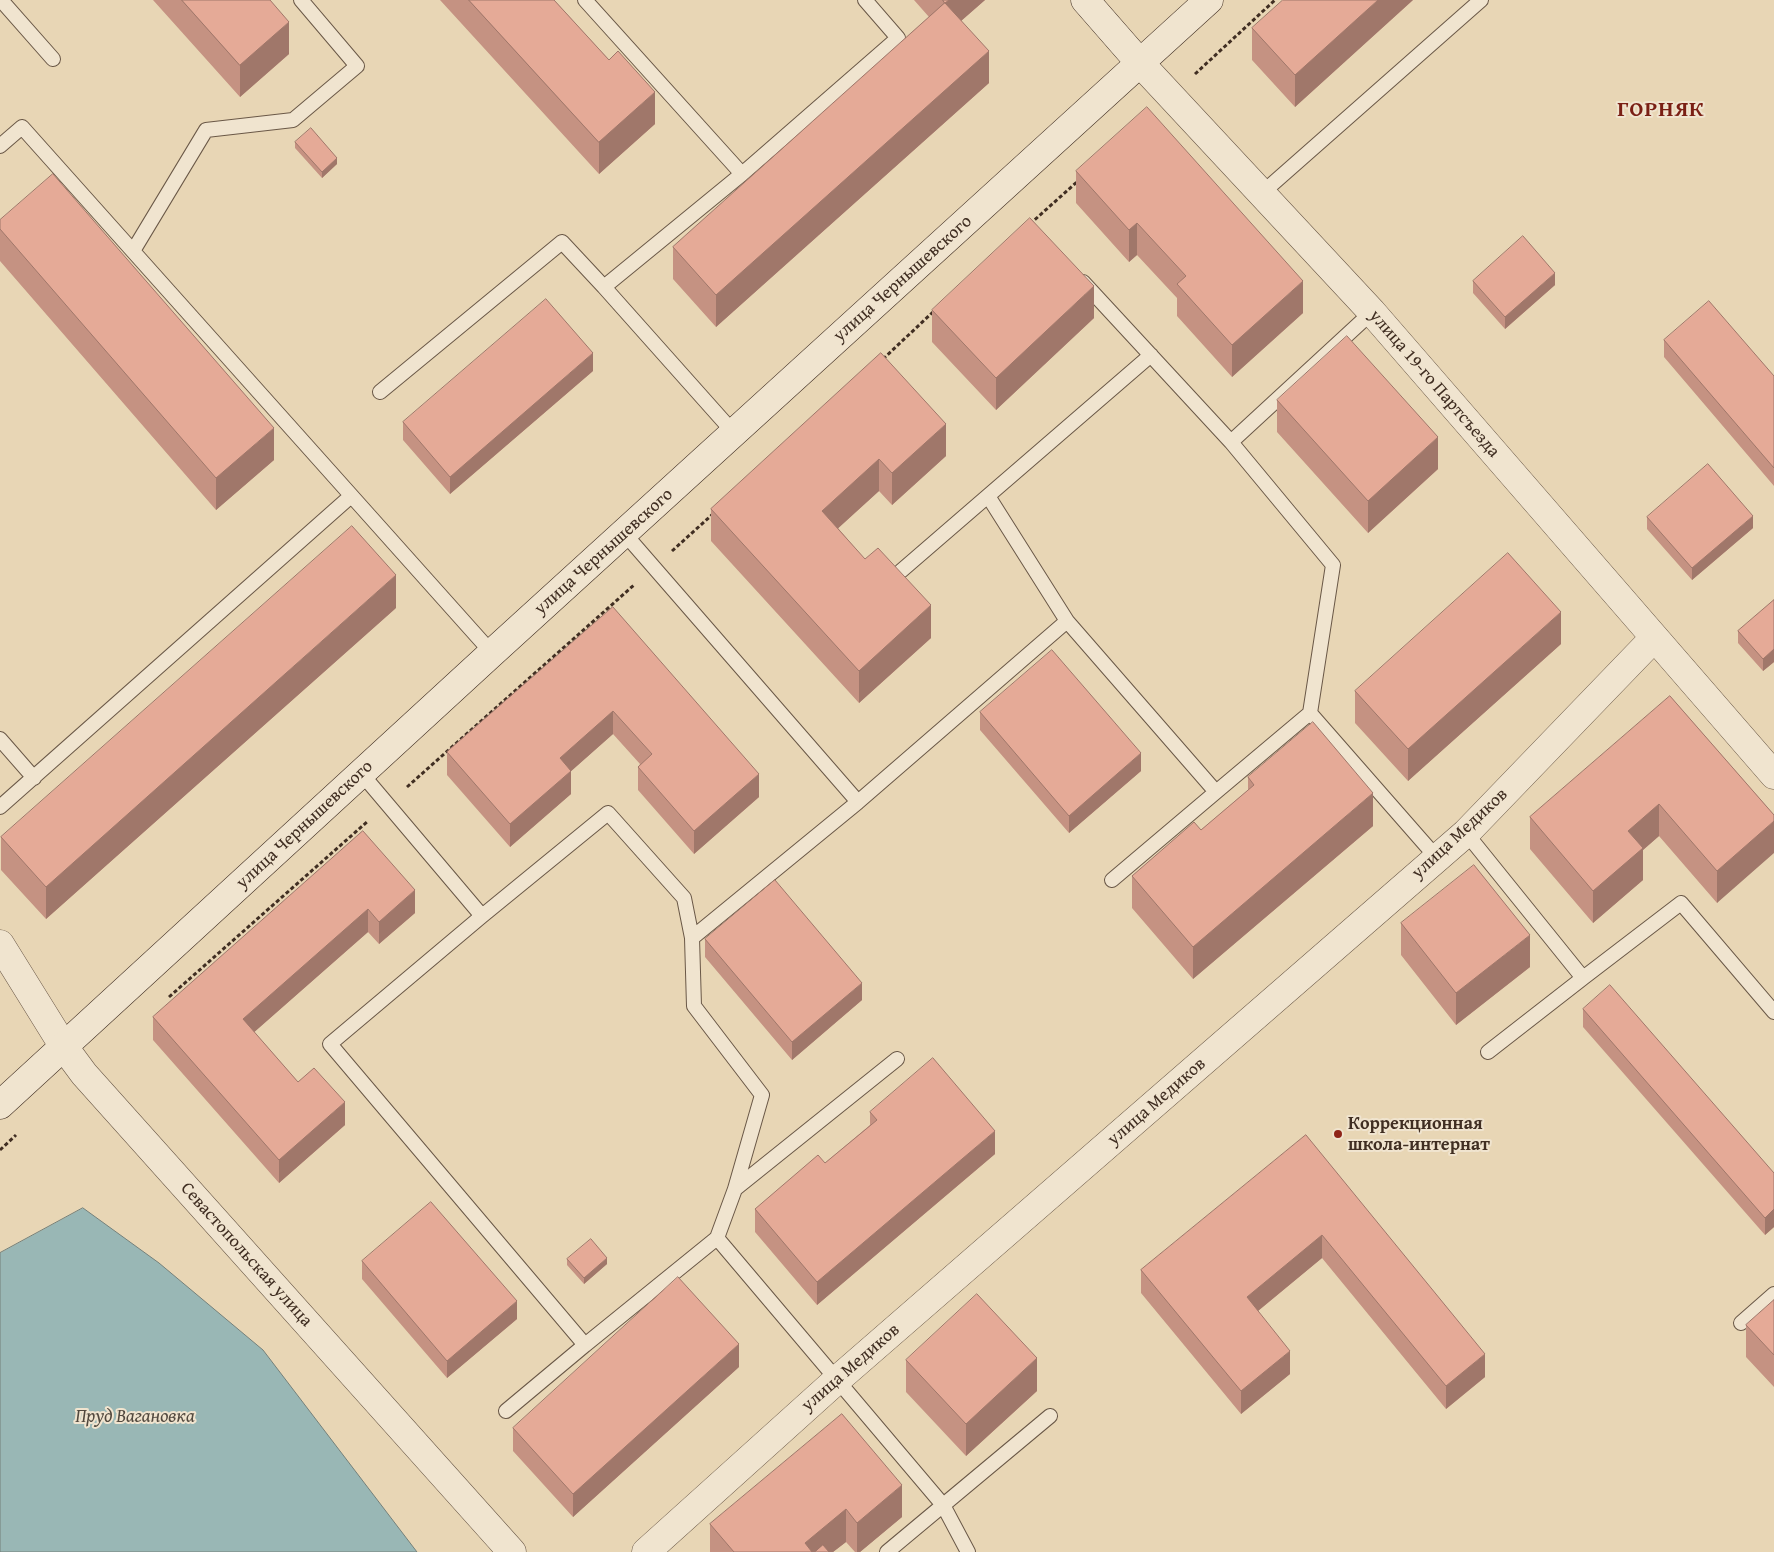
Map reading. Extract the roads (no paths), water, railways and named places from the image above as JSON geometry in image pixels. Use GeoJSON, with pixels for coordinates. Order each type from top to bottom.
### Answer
{"type":"FeatureCollection","features":[{"type":"Feature","properties":{"kind":"street","name":"улица 19-го Партсъезда"},"geometry":{"type":"LineString","coordinates":[[1085,0],[1261,194],[1372,312],[1774,775]]}},
{"type":"Feature","properties":{"kind":"street","name":"улица Чернышевского"},"geometry":{"type":"LineString","coordinates":[[0,1105],[492,653],[1209,0]]}},
{"type":"Feature","properties":{"kind":"street","name":"улица Медиков"},"geometry":{"type":"LineString","coordinates":[[646,1552],[838,1379],[1466,833],[1654,638]]}},
{"type":"Feature","properties":{"kind":"street","name":"Севастопольская улица"},"geometry":{"type":"LineString","coordinates":[[0,944],[64,1047],[84,1074],[512,1552]]}},
{"type":"Feature","properties":{"kind":"lane"},"geometry":{"type":"LineString","coordinates":[[1,0],[53,59]]}},
{"type":"Feature","properties":{"kind":"lane"},"geometry":{"type":"LineString","coordinates":[[133,251],[206,130],[293,120],[357,66],[301,0]]}},
{"type":"Feature","properties":{"kind":"lane"},"geometry":{"type":"LineString","coordinates":[[586,0],[742,174]]}},
{"type":"Feature","properties":{"kind":"lane"},"geometry":{"type":"LineString","coordinates":[[604,287],[742,174],[898,38],[865,0]]}},
{"type":"Feature","properties":{"kind":"lane"},"geometry":{"type":"LineString","coordinates":[[1261,194],[1481,0]]}},
{"type":"Feature","properties":{"kind":"lane"},"geometry":{"type":"LineString","coordinates":[[0,146],[22,127],[492,653]]}},
{"type":"Feature","properties":{"kind":"lane"},"geometry":{"type":"LineString","coordinates":[[380,392],[562,242],[734,433]]}},
{"type":"Feature","properties":{"kind":"lane"},"geometry":{"type":"LineString","coordinates":[[1077,276],[1231,442],[1333,565],[1310,713],[1112,880]]}},
{"type":"Feature","properties":{"kind":"lane"},"geometry":{"type":"LineString","coordinates":[[1231,442],[1372,312]]}},
{"type":"Feature","properties":{"kind":"lane"},"geometry":{"type":"LineString","coordinates":[[901,571],[1151,355]]}},
{"type":"Feature","properties":{"kind":"lane"},"geometry":{"type":"LineString","coordinates":[[0,807],[351,496]]}},
{"type":"Feature","properties":{"kind":"lane"},"geometry":{"type":"LineString","coordinates":[[988,496],[1066,621],[1216,792]]}},
{"type":"Feature","properties":{"kind":"lane"},"geometry":{"type":"LineString","coordinates":[[624,533],[858,802]]}},
{"type":"Feature","properties":{"kind":"lane"},"geometry":{"type":"LineString","coordinates":[[692,938],[858,802],[1066,621]]}},
{"type":"Feature","properties":{"kind":"lane"},"geometry":{"type":"LineString","coordinates":[[1310,713],[1437,858]]}},
{"type":"Feature","properties":{"kind":"lane"},"geometry":{"type":"LineString","coordinates":[[0,739],[34,778]]}},
{"type":"Feature","properties":{"kind":"lane"},"geometry":{"type":"LineString","coordinates":[[361,773],[482,916]]}},
{"type":"Feature","properties":{"kind":"lane"},"geometry":{"type":"LineString","coordinates":[[506,1411],[717,1238],[735,1190],[762,1095],[694,1006],[692,938],[684,898],[608,813],[330,1044],[585,1345]]}},
{"type":"Feature","properties":{"kind":"lane"},"geometry":{"type":"LineString","coordinates":[[1466,833],[1583,978]]}},
{"type":"Feature","properties":{"kind":"lane"},"geometry":{"type":"LineString","coordinates":[[1488,1052],[1681,903],[1774,1012]]}},
{"type":"Feature","properties":{"kind":"lane"},"geometry":{"type":"LineString","coordinates":[[735,1190],[897,1059]]}},
{"type":"Feature","properties":{"kind":"lane"},"geometry":{"type":"LineString","coordinates":[[717,1238],[943,1505],[968,1552]]}},
{"type":"Feature","properties":{"kind":"lane"},"geometry":{"type":"LineString","coordinates":[[1741,1323],[1774,1294]]}},
{"type":"Feature","properties":{"kind":"lane"},"geometry":{"type":"LineString","coordinates":[[887,1552],[1050,1416]]}},
{"type":"Feature","properties":{"kind":"water","name":"Пруд Вагановка"},"geometry":{"type":"Polygon","coordinates":[[[83,1208],[159,1263],[263,1350],[417,1552],[0,1552],[0,1253],[83,1208]]]}},
{"type":"Feature","properties":{"kind":"place","name":"Коррекционная школа-интернат"},"geometry":{"type":"Point","coordinates":[1338,1134]}},
{"type":"Feature","properties":{"kind":"district","name":"ГОРНЯК"},"geometry":{"type":"Point","coordinates":[1661,110]}}]}
